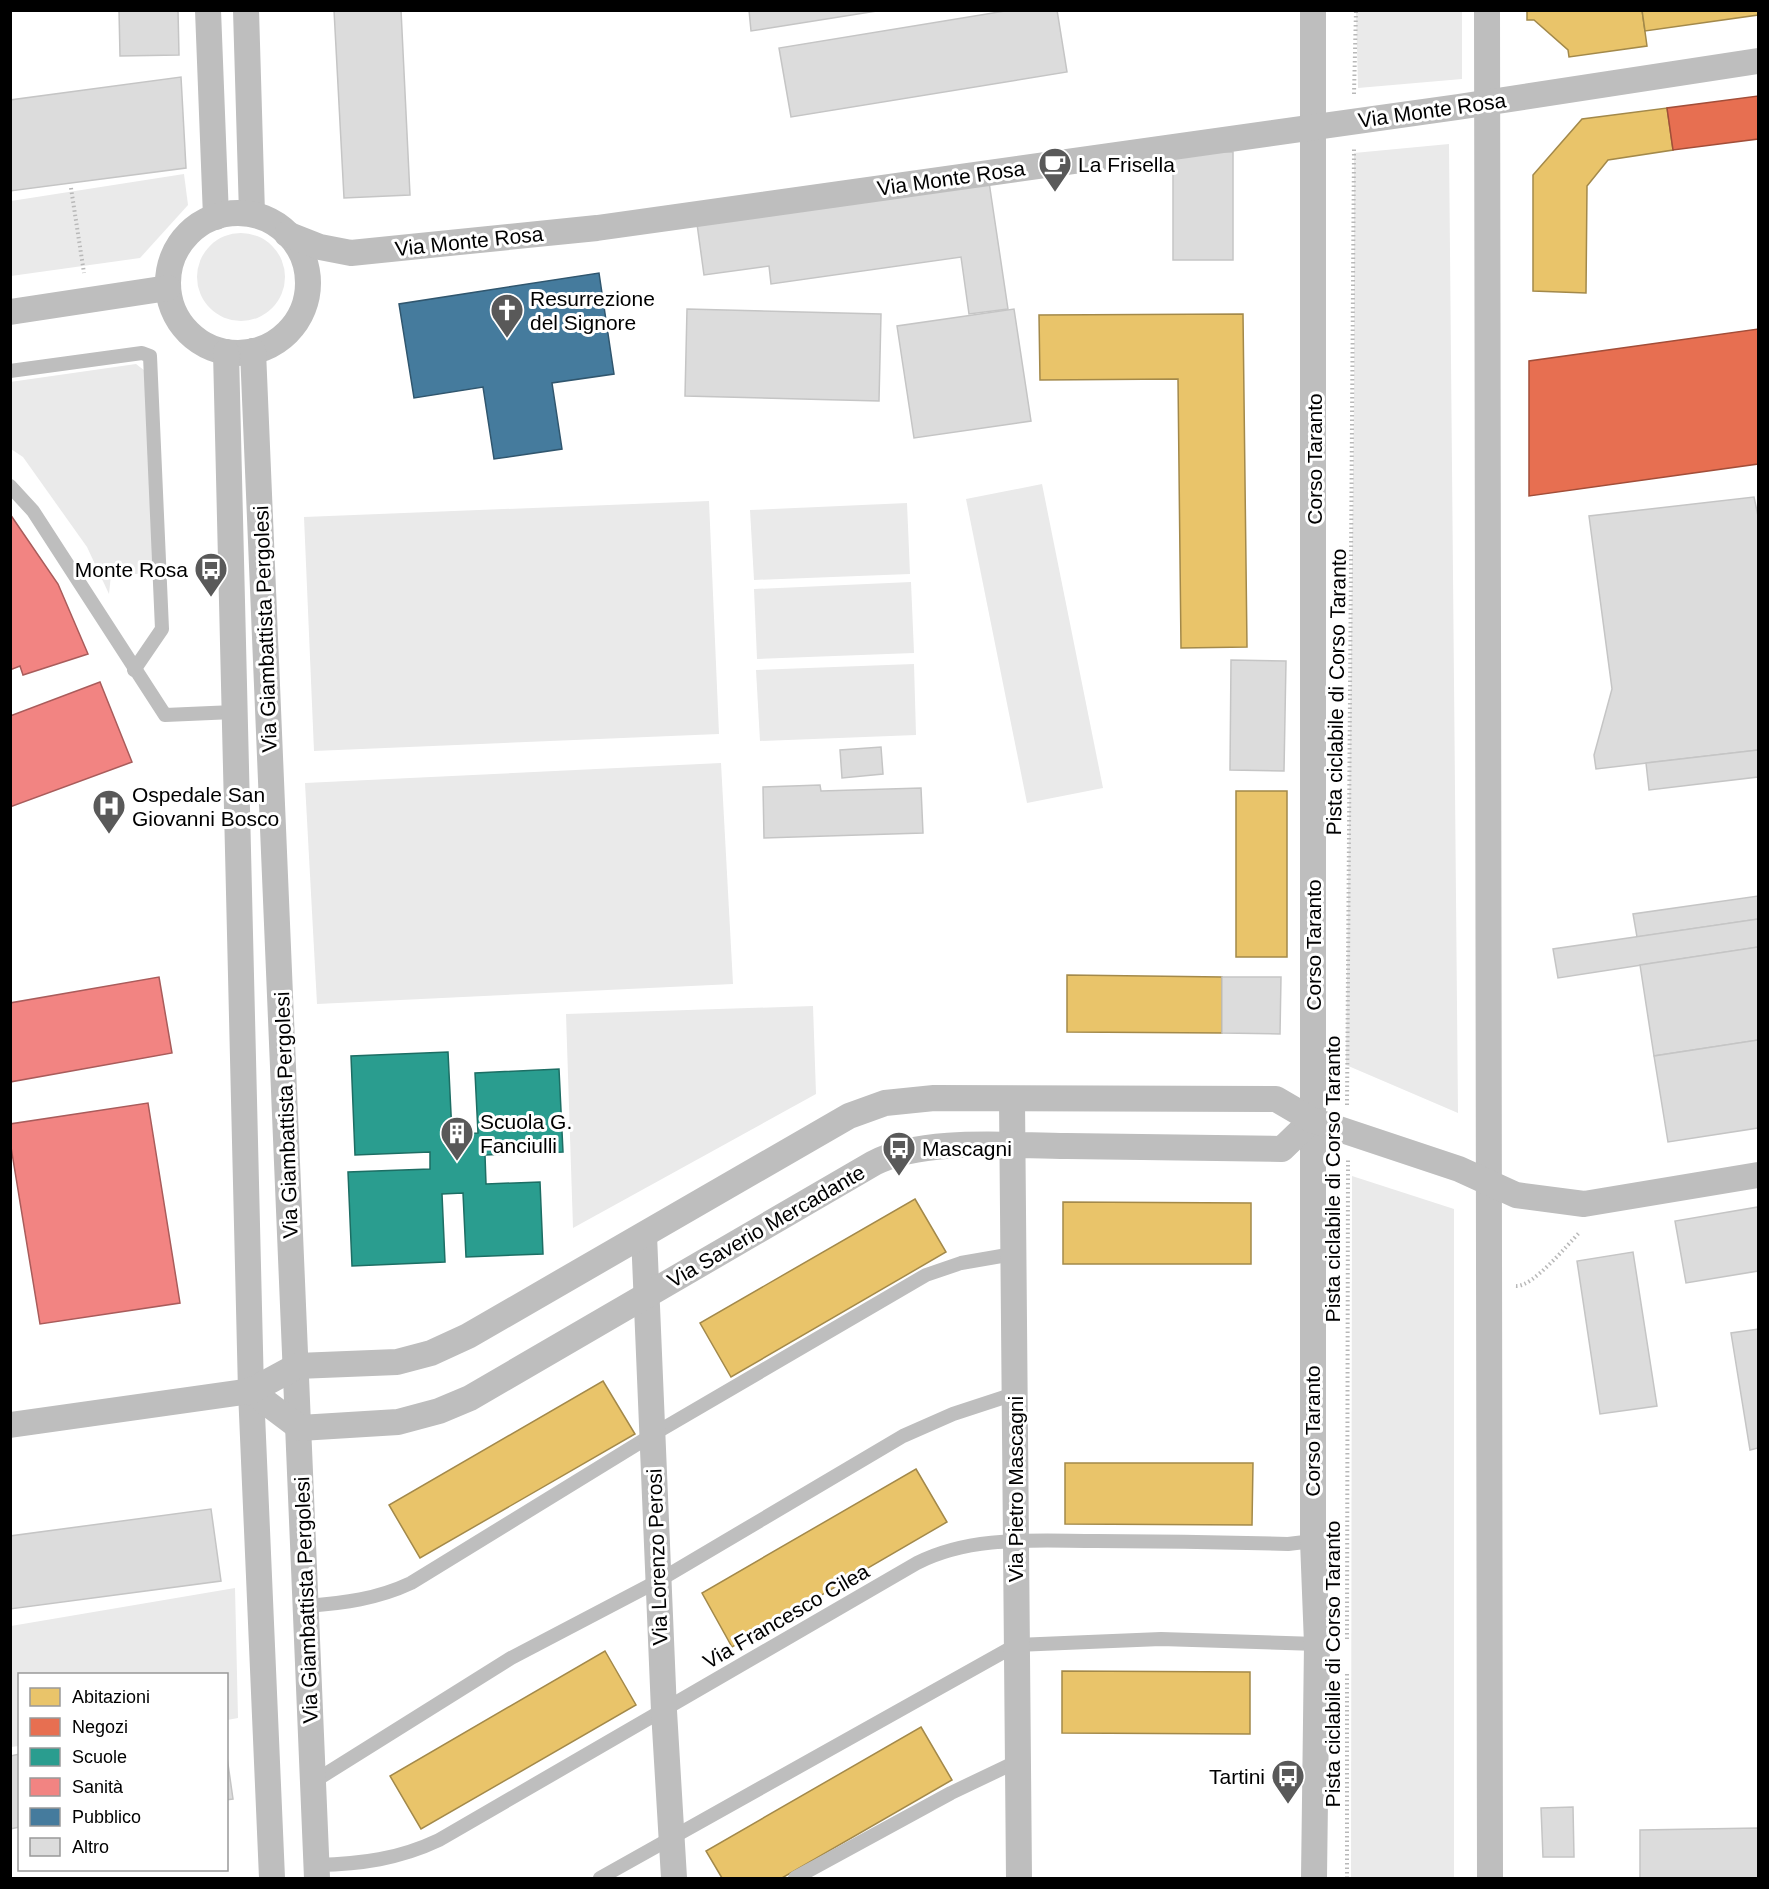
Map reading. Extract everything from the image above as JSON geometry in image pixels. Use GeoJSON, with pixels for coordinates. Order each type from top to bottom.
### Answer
{"type":"FeatureCollection","features":[{"type":"Feature","properties":{"kind":"street"},"geometry":{"type":"LineString","coordinates":[[208,10],[216,217]]}},
{"type":"Feature","properties":{"kind":"street"},"geometry":{"type":"LineString","coordinates":[[246,10],[252,214]]}},
{"type":"Feature","properties":{"kind":"street","name":"Corso Taranto"},"geometry":{"type":"LineString","coordinates":[[1313,10],[1313,1541],[1317,1644],[1314,1878]]}},
{"type":"Feature","properties":{"kind":"street"},"geometry":{"type":"LineString","coordinates":[[1487,10],[1485,103],[1490,1878]]}},
{"type":"Feature","properties":{"kind":"street","name":"Via Monte Rosa"},"geometry":{"type":"LineString","coordinates":[[287,234],[320,247],[351,253],[597,228],[1353,122],[1758,61]]}},
{"type":"Feature","properties":{"kind":"street"},"geometry":{"type":"LineString","coordinates":[[252,214],[267,220],[287,234],[297,246],[306,269],[305,301],[294,324],[283,336],[253,351],[226,352],[205,344],[184,327],[171,303],[168,288],[169,269],[181,242],[191,231],[216,217],[252,214]]}},
{"type":"Feature","properties":{"kind":"street"},"geometry":{"type":"LineString","coordinates":[[10,312],[168,288]]}},
{"type":"Feature","properties":{"kind":"street","name":"Via Giambattista Pergolesi"},"geometry":{"type":"LineString","coordinates":[[253,351],[317,1872]]}},
{"type":"Feature","properties":{"kind":"street","name":"Via Giambattista Pergolesi"},"geometry":{"type":"LineString","coordinates":[[226,352],[251,1391],[272,1878]]}},
{"type":"Feature","properties":{"kind":"street"},"geometry":{"type":"LineString","coordinates":[[10,1425],[251,1391],[297,1366],[386,1364],[431,1353],[468,1336],[859,1111],[885,1103],[924,1098],[1276,1099],[1312,1120],[1348,1130],[1459,1169],[1516,1195],[1584,1204],[1758,1175]]}},
{"type":"Feature","properties":{"kind":"street","name":"Via Pietro Mascagni"},"geometry":{"type":"LineString","coordinates":[[1012,1100],[1019,1878]]}},
{"type":"Feature","properties":{"kind":"street","name":"Via Saverio Mercadante"},"geometry":{"type":"LineString","coordinates":[[300,1428],[383,1424],[439,1411],[470,1398],[880,1160],[904,1151],[927,1148],[1012,1146],[1282,1149],[1312,1120]]}},
{"type":"Feature","properties":{"kind":"street","name":"Via Lorenzo Perosi"},"geometry":{"type":"LineString","coordinates":[[644,1235],[664,1711],[674,1878]]}},
{"type":"Feature","properties":{"kind":"street"},"geometry":{"type":"LineString","coordinates":[[251,1391],[300,1428]]}},
{"type":"Feature","properties":{"kind":"lane"},"geometry":{"type":"LineString","coordinates":[[10,371],[142,353],[150,356],[162,629],[134,670]]}},
{"type":"Feature","properties":{"kind":"lane"},"geometry":{"type":"LineString","coordinates":[[10,486],[33,511],[165,715],[234,712]]}},
{"type":"Feature","properties":{"kind":"lane"},"geometry":{"type":"LineString","coordinates":[[307,1606],[357,1602],[385,1595],[404,1586],[652,1435],[932,1273],[968,1262],[1013,1254]]}},
{"type":"Feature","properties":{"kind":"lane"},"geometry":{"type":"LineString","coordinates":[[314,1782],[511,1658],[658,1581],[912,1432],[953,1414],[1014,1394]]}},
{"type":"Feature","properties":{"kind":"lane","name":"Via Francesco Cilea"},"geometry":{"type":"LineString","coordinates":[[317,1872],[377,1861],[428,1845],[924,1560],[962,1546],[1016,1540],[1288,1544],[1313,1541]]}},
{"type":"Feature","properties":{"kind":"lane"},"geometry":{"type":"LineString","coordinates":[[600,1878],[1016,1645],[1161,1639],[1317,1644]]}},
{"type":"Feature","properties":{"kind":"lane"},"geometry":{"type":"LineString","coordinates":[[795,1878],[951,1792],[1018,1761]]}},
{"type":"Feature","properties":{"kind":"path","name":"Pista ciclabile di Corso Taranto"},"geometry":{"type":"LineString","coordinates":[[1347,1643],[1348,1130],[1346,1045],[1354,394],[1353,122],[1356,10]]}},
{"type":"Feature","properties":{"kind":"path"},"geometry":{"type":"LineString","coordinates":[[71,188],[88,300]]}},
{"type":"Feature","properties":{"kind":"path"},"geometry":{"type":"LineString","coordinates":[[1488,1284],[1522,1286],[1536,1276],[1585,1227]]}},
{"type":"Feature","properties":{"kind":"path","name":"Pista ciclabile di Corso Taranto"},"geometry":{"type":"LineString","coordinates":[[1347,1665],[1347,1878]]}},
{"type":"Feature","properties":{"kind":"shaded area"},"geometry":{"type":"Polygon","coordinates":[[[1356,11],[1462,11],[1462,79],[1358,88],[1356,11]]]}},
{"type":"Feature","properties":{"kind":"shaded area"},"geometry":{"type":"Polygon","coordinates":[[[1449,144],[1458,1113],[1346,1065],[1354,394],[1354,153],[1449,144]]]}},
{"type":"Feature","properties":{"kind":"shaded area"},"geometry":{"type":"Polygon","coordinates":[[[184,174],[188,205],[140,258],[11,276],[11,201],[184,174]]]}},
{"type":"Feature","properties":{"kind":"shaded area"},"geometry":{"type":"Polygon","coordinates":[[[241,233],[266,240],[278,252],[285,277],[278,302],[266,314],[241,321],[216,314],[204,302],[197,277],[204,252],[216,240],[241,233]]]}},
{"type":"Feature","properties":{"kind":"shaded area"},"geometry":{"type":"Polygon","coordinates":[[[136,364],[149,374],[160,573],[111,575],[109,594],[87,547],[23,457],[11,449],[10,382],[136,364]]]}},
{"type":"Feature","properties":{"kind":"shaded area"},"geometry":{"type":"Polygon","coordinates":[[[1042,484],[1103,788],[1027,803],[966,499],[1042,484]]]}},
{"type":"Feature","properties":{"kind":"shaded area"},"geometry":{"type":"Polygon","coordinates":[[[709,501],[719,734],[314,751],[304,517],[709,501]]]}},
{"type":"Feature","properties":{"kind":"shaded area"},"geometry":{"type":"Polygon","coordinates":[[[907,503],[910,574],[754,580],[750,510],[907,503]]]}},
{"type":"Feature","properties":{"kind":"shaded area"},"geometry":{"type":"Polygon","coordinates":[[[911,582],[914,653],[757,659],[754,589],[911,582]]]}},
{"type":"Feature","properties":{"kind":"shaded area"},"geometry":{"type":"Polygon","coordinates":[[[914,664],[916,735],[760,741],[756,670],[914,664]]]}},
{"type":"Feature","properties":{"kind":"shaded area"},"geometry":{"type":"Polygon","coordinates":[[[721,763],[733,984],[317,1004],[305,783],[721,763]]]}},
{"type":"Feature","properties":{"kind":"shaded area"},"geometry":{"type":"Polygon","coordinates":[[[813,1006],[816,1094],[573,1228],[566,1014],[813,1006]]]}},
{"type":"Feature","properties":{"kind":"shaded area"},"geometry":{"type":"Polygon","coordinates":[[[1352,1176],[1454,1209],[1454,1878],[1351,1878],[1352,1176]]]}},
{"type":"Feature","properties":{"kind":"shaded area"},"geometry":{"type":"Polygon","coordinates":[[[235,1588],[238,1718],[228,1720],[228,1673],[18,1673],[18,1746],[11,1747],[11,1626],[235,1588]]]}},
{"type":"Feature","properties":{"kind":"building: Abitazioni"},"geometry":{"type":"Polygon","coordinates":[[[1527,10],[1642,10],[1647,46],[1569,57],[1568,50],[1534,20],[1527,20],[1527,10]]]}},
{"type":"Feature","properties":{"kind":"building: Abitazioni"},"geometry":{"type":"Polygon","coordinates":[[[1642,10],[1758,10],[1758,15],[1645,31],[1642,10]]]}},
{"type":"Feature","properties":{"kind":"building: Abitazioni"},"geometry":{"type":"Polygon","coordinates":[[[1667,108],[1673,150],[1608,160],[1587,186],[1586,293],[1533,291],[1533,175],[1582,119],[1667,108]]]}},
{"type":"Feature","properties":{"kind":"building: Abitazioni"},"geometry":{"type":"Polygon","coordinates":[[[1243,314],[1247,647],[1181,648],[1178,379],[1040,380],[1039,315],[1243,314]]]}},
{"type":"Feature","properties":{"kind":"building: Abitazioni"},"geometry":{"type":"Polygon","coordinates":[[[1236,791],[1287,791],[1287,957],[1236,957],[1236,791]]]}},
{"type":"Feature","properties":{"kind":"building: Abitazioni"},"geometry":{"type":"Polygon","coordinates":[[[1067,975],[1222,977],[1222,1033],[1067,1032],[1067,975]]]}},
{"type":"Feature","properties":{"kind":"building: Abitazioni"},"geometry":{"type":"Polygon","coordinates":[[[915,1199],[946,1252],[731,1377],[700,1323],[915,1199]]]}},
{"type":"Feature","properties":{"kind":"building: Abitazioni"},"geometry":{"type":"Polygon","coordinates":[[[1063,1202],[1251,1203],[1251,1264],[1063,1264],[1063,1202]]]}},
{"type":"Feature","properties":{"kind":"building: Abitazioni"},"geometry":{"type":"Polygon","coordinates":[[[603,1381],[635,1434],[420,1558],[389,1505],[603,1381]]]}},
{"type":"Feature","properties":{"kind":"building: Abitazioni"},"geometry":{"type":"Polygon","coordinates":[[[1065,1463],[1253,1463],[1252,1525],[1065,1524],[1065,1463]]]}},
{"type":"Feature","properties":{"kind":"building: Abitazioni"},"geometry":{"type":"Polygon","coordinates":[[[916,1469],[947,1522],[732,1647],[702,1593],[916,1469]]]}},
{"type":"Feature","properties":{"kind":"building: Abitazioni"},"geometry":{"type":"Polygon","coordinates":[[[605,1651],[636,1705],[421,1829],[390,1776],[605,1651]]]}},
{"type":"Feature","properties":{"kind":"building: Abitazioni"},"geometry":{"type":"Polygon","coordinates":[[[1062,1671],[1250,1672],[1250,1734],[1062,1733],[1062,1671]]]}},
{"type":"Feature","properties":{"kind":"building: Abitazioni"},"geometry":{"type":"Polygon","coordinates":[[[921,1727],[952,1780],[782,1878],[722,1878],[706,1851],[921,1727]]]}},
{"type":"Feature","properties":{"kind":"building: Negozi"},"geometry":{"type":"Polygon","coordinates":[[[1758,96],[1758,139],[1673,150],[1667,108],[1758,96]]]}},
{"type":"Feature","properties":{"kind":"building: Negozi"},"geometry":{"type":"Polygon","coordinates":[[[1758,329],[1758,464],[1529,496],[1529,361],[1758,329]]]}},
{"type":"Feature","properties":{"kind":"building: Scuole","name":"Scuola G. Fanciulli"},"geometry":{"type":"Polygon","coordinates":[[[448,1052],[452,1134],[478,1133],[475,1073],[559,1069],[563,1152],[485,1155],[486,1184],[540,1182],[543,1254],[466,1257],[463,1193],[442,1194],[445,1262],[352,1266],[348,1172],[430,1169],[430,1152],[355,1155],[351,1056],[448,1052]]]}},
{"type":"Feature","properties":{"kind":"building: Sanità"},"geometry":{"type":"Polygon","coordinates":[[[10,514],[58,584],[88,654],[23,675],[20,666],[10,670],[10,514]]]}},
{"type":"Feature","properties":{"kind":"building: Sanità"},"geometry":{"type":"Polygon","coordinates":[[[100,682],[132,762],[10,807],[10,716],[100,682]]]}},
{"type":"Feature","properties":{"kind":"building: Sanità"},"geometry":{"type":"Polygon","coordinates":[[[159,977],[172,1053],[10,1082],[10,1003],[159,977]]]}},
{"type":"Feature","properties":{"kind":"building: Sanità"},"geometry":{"type":"Polygon","coordinates":[[[148,1103],[180,1303],[40,1324],[10,1141],[10,1124],[148,1103]]]}},
{"type":"Feature","properties":{"kind":"building: Pubblico","name":"Resurrezione del Signore"},"geometry":{"type":"Polygon","coordinates":[[[599,273],[614,374],[552,383],[562,449],[494,459],[483,387],[414,398],[399,304],[599,273]]]}},
{"type":"Feature","properties":{"kind":"building: Altro"},"geometry":{"type":"Polygon","coordinates":[[[119,10],[178,10],[179,55],[120,56],[119,10]]]}},
{"type":"Feature","properties":{"kind":"building: Altro"},"geometry":{"type":"Polygon","coordinates":[[[334,10],[401,10],[410,195],[344,198],[334,10]]]}},
{"type":"Feature","properties":{"kind":"building: Altro"},"geometry":{"type":"Polygon","coordinates":[[[749,10],[883,10],[751,31],[749,10]]]}},
{"type":"Feature","properties":{"kind":"building: Altro"},"geometry":{"type":"Polygon","coordinates":[[[1011,10],[1057,10],[1067,72],[791,117],[779,48],[1011,10]]]}},
{"type":"Feature","properties":{"kind":"building: Altro"},"geometry":{"type":"Polygon","coordinates":[[[181,77],[186,168],[10,191],[10,100],[181,77]]]}},
{"type":"Feature","properties":{"kind":"building: Altro"},"geometry":{"type":"Polygon","coordinates":[[[1173,151],[1233,152],[1233,260],[1173,260],[1173,151]]]}},
{"type":"Feature","properties":{"kind":"building: Altro"},"geometry":{"type":"Polygon","coordinates":[[[989,182],[1008,309],[969,314],[961,257],[771,284],[769,266],[704,275],[697,224],[989,182]]]}},
{"type":"Feature","properties":{"kind":"building: Altro"},"geometry":{"type":"Polygon","coordinates":[[[687,309],[881,314],[879,401],[685,396],[687,309]]]}},
{"type":"Feature","properties":{"kind":"building: Altro"},"geometry":{"type":"Polygon","coordinates":[[[1014,309],[1031,421],[914,438],[897,326],[1014,309]]]}},
{"type":"Feature","properties":{"kind":"building: Altro"},"geometry":{"type":"Polygon","coordinates":[[[1754,497],[1758,516],[1758,750],[1596,769],[1594,755],[1612,689],[1589,516],[1754,497]]]}},
{"type":"Feature","properties":{"kind":"building: Altro"},"geometry":{"type":"Polygon","coordinates":[[[1231,660],[1286,661],[1284,771],[1230,770],[1231,660]]]}},
{"type":"Feature","properties":{"kind":"building: Altro"},"geometry":{"type":"Polygon","coordinates":[[[881,747],[883,774],[842,778],[840,750],[881,747]]]}},
{"type":"Feature","properties":{"kind":"building: Altro"},"geometry":{"type":"Polygon","coordinates":[[[1758,750],[1758,777],[1649,790],[1646,763],[1758,750]]]}},
{"type":"Feature","properties":{"kind":"building: Altro"},"geometry":{"type":"Polygon","coordinates":[[[820,785],[821,791],[921,788],[923,833],[764,838],[763,787],[820,785]]]}},
{"type":"Feature","properties":{"kind":"building: Altro"},"geometry":{"type":"Polygon","coordinates":[[[1758,896],[1758,919],[1637,937],[1633,914],[1758,896]]]}},
{"type":"Feature","properties":{"kind":"building: Altro"},"geometry":{"type":"Polygon","coordinates":[[[1758,919],[1758,947],[1558,978],[1553,949],[1758,919]]]}},
{"type":"Feature","properties":{"kind":"building: Altro"},"geometry":{"type":"Polygon","coordinates":[[[1758,947],[1758,1040],[1654,1056],[1640,965],[1758,947]]]}},
{"type":"Feature","properties":{"kind":"building: Altro"},"geometry":{"type":"Polygon","coordinates":[[[1222,977],[1281,977],[1280,1034],[1222,1033],[1222,977]]]}},
{"type":"Feature","properties":{"kind":"building: Altro"},"geometry":{"type":"Polygon","coordinates":[[[1758,1040],[1758,1128],[1668,1142],[1654,1056],[1758,1040]]]}},
{"type":"Feature","properties":{"kind":"building: Altro"},"geometry":{"type":"Polygon","coordinates":[[[1758,1207],[1758,1271],[1686,1283],[1675,1221],[1758,1207]]]}},
{"type":"Feature","properties":{"kind":"building: Altro"},"geometry":{"type":"Polygon","coordinates":[[[1633,1252],[1657,1406],[1600,1414],[1577,1261],[1633,1252]]]}},
{"type":"Feature","properties":{"kind":"building: Altro"},"geometry":{"type":"Polygon","coordinates":[[[1758,1329],[1758,1448],[1750,1450],[1731,1333],[1758,1329]]]}},
{"type":"Feature","properties":{"kind":"building: Altro"},"geometry":{"type":"Polygon","coordinates":[[[211,1509],[221,1581],[10,1609],[10,1536],[211,1509]]]}},
{"type":"Feature","properties":{"kind":"building: Altro"},"geometry":{"type":"Polygon","coordinates":[[[18,1754],[18,1827],[10,1829],[10,1756],[18,1754]]]}},
{"type":"Feature","properties":{"kind":"building: Altro"},"geometry":{"type":"Polygon","coordinates":[[[228,1764],[233,1799],[228,1800],[228,1764]]]}},
{"type":"Feature","properties":{"kind":"building: Altro"},"geometry":{"type":"Polygon","coordinates":[[[1573,1807],[1574,1857],[1543,1857],[1541,1808],[1573,1807]]]}},
{"type":"Feature","properties":{"kind":"building: Altro"},"geometry":{"type":"Polygon","coordinates":[[[1758,1828],[1758,1878],[1640,1878],[1640,1830],[1758,1828]]]}},
{"type":"Feature","properties":{"kind":"place","name":"La Frisella"},"geometry":{"type":"Point","coordinates":[1055,193]}},
{"type":"Feature","properties":{"kind":"place","name":"Resurrezione del Signore"},"geometry":{"type":"Point","coordinates":[507,339]}},
{"type":"Feature","properties":{"kind":"place","name":"Monte Rosa"},"geometry":{"type":"Point","coordinates":[211,598]}},
{"type":"Feature","properties":{"kind":"place","name":"Ospedale San Giovanni Bosco"},"geometry":{"type":"Point","coordinates":[109,835]}},
{"type":"Feature","properties":{"kind":"place","name":"Scuola G. Fanciulli"},"geometry":{"type":"Point","coordinates":[457,1162]}},
{"type":"Feature","properties":{"kind":"place","name":"Mascagni"},"geometry":{"type":"Point","coordinates":[899,1177]}},
{"type":"Feature","properties":{"kind":"place","name":"Tartini"},"geometry":{"type":"Point","coordinates":[1288,1805]}}]}
